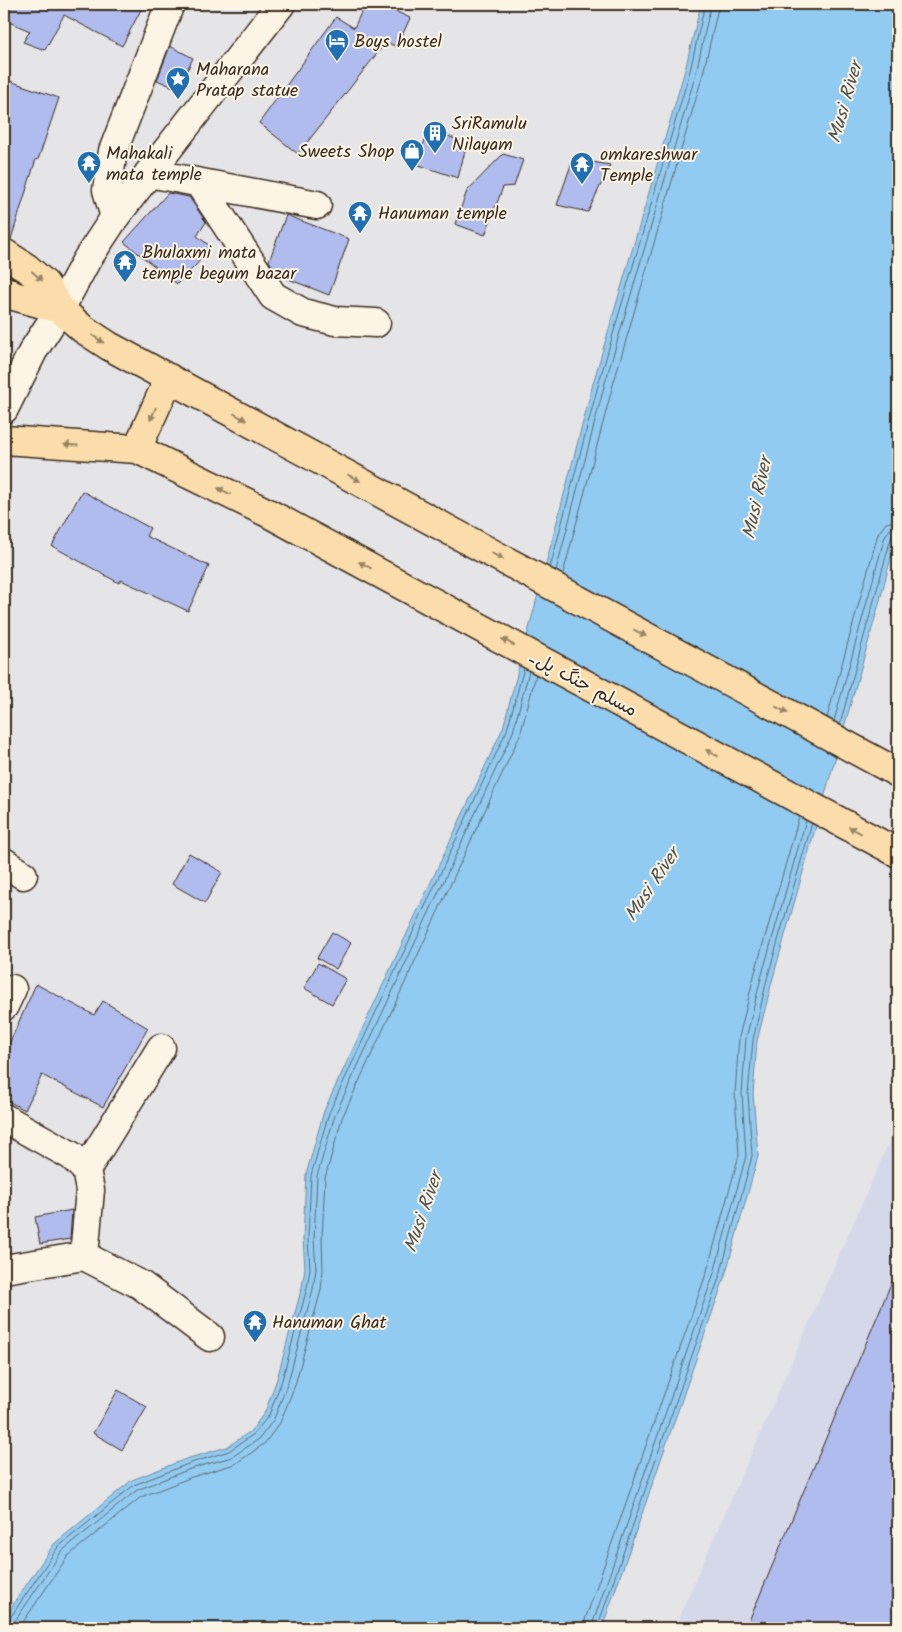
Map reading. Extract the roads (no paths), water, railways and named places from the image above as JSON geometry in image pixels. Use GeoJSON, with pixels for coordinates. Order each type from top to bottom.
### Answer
{"type":"FeatureCollection","features":[{"type":"Feature","properties":{"kind":"main road"},"geometry":{"type":"LineString","coordinates":[[4,253],[27,268],[46,284],[60,309],[109,346],[898,773]]}},
{"type":"Feature","properties":{"kind":"main road"},"geometry":{"type":"LineString","coordinates":[[4,290],[14,296],[60,309]]}},
{"type":"Feature","properties":{"kind":"main road"},"geometry":{"type":"LineString","coordinates":[[4,440],[137,449],[169,378]]}},
{"type":"Feature","properties":{"kind":"main road","name":"مسلم جنگ پل۔"},"geometry":{"type":"LineString","coordinates":[[137,449],[268,513],[898,853]]}},
{"type":"Feature","properties":{"kind":"street"},"geometry":{"type":"LineString","coordinates":[[115,217],[107,190],[113,151],[170,4]]}},
{"type":"Feature","properties":{"kind":"street"},"geometry":{"type":"LineString","coordinates":[[4,409],[33,350],[60,309],[86,261],[115,217],[281,4]]}},
{"type":"Feature","properties":{"kind":"street"},"geometry":{"type":"LineString","coordinates":[[149,173],[316,205]]}},
{"type":"Feature","properties":{"kind":"street"},"geometry":{"type":"LineString","coordinates":[[199,183],[273,296],[303,313],[335,322],[376,323]]}},
{"type":"Feature","properties":{"kind":"street"},"geometry":{"type":"LineString","coordinates":[[86,1170],[160,1048]]}},
{"type":"Feature","properties":{"kind":"street"},"geometry":{"type":"LineString","coordinates":[[4,1118],[72,1156],[86,1170],[90,1190],[84,1256]]}},
{"type":"Feature","properties":{"kind":"street"},"geometry":{"type":"LineString","coordinates":[[4,1269],[84,1256],[141,1285],[210,1337]]}},
{"type":"Feature","properties":{"kind":"water","name":"Musi River"},"geometry":{"type":"Polygon","coordinates":[[[701,4],[898,4],[898,530],[757,1041],[753,1094],[758,1156],[725,1276],[602,1628],[4,1628],[4,1618],[54,1544],[132,1480],[186,1459],[227,1447],[251,1431],[265,1412],[277,1379],[302,1287],[305,1268],[303,1239],[306,1175],[324,1111],[503,728],[594,380],[685,70],[701,4]]]}},
{"type":"Feature","properties":{"kind":"place","name":"Boys hostel"},"geometry":{"type":"Point","coordinates":[337,62]}},
{"type":"Feature","properties":{"kind":"place","name":"Maharana Pratap statue"},"geometry":{"type":"Point","coordinates":[178,100]}},
{"type":"Feature","properties":{"kind":"place","name":"SriRamulu Nilayam"},"geometry":{"type":"Point","coordinates":[435,154]}},
{"type":"Feature","properties":{"kind":"place","name":"Sweets Shop"},"geometry":{"type":"Point","coordinates":[412,172]}},
{"type":"Feature","properties":{"kind":"place","name":"Mahakali mata temple"},"geometry":{"type":"Point","coordinates":[89,184]}},
{"type":"Feature","properties":{"kind":"place","name":"omkareshwar Temple"},"geometry":{"type":"Point","coordinates":[582,185]}},
{"type":"Feature","properties":{"kind":"place","name":"Hanuman temple"},"geometry":{"type":"Point","coordinates":[360,234]}},
{"type":"Feature","properties":{"kind":"place","name":"Bhulaxmi mata temple begum bazar"},"geometry":{"type":"Point","coordinates":[125,283]}},
{"type":"Feature","properties":{"kind":"place","name":"Hanuman Ghat"},"geometry":{"type":"Point","coordinates":[255,1343]}}]}
